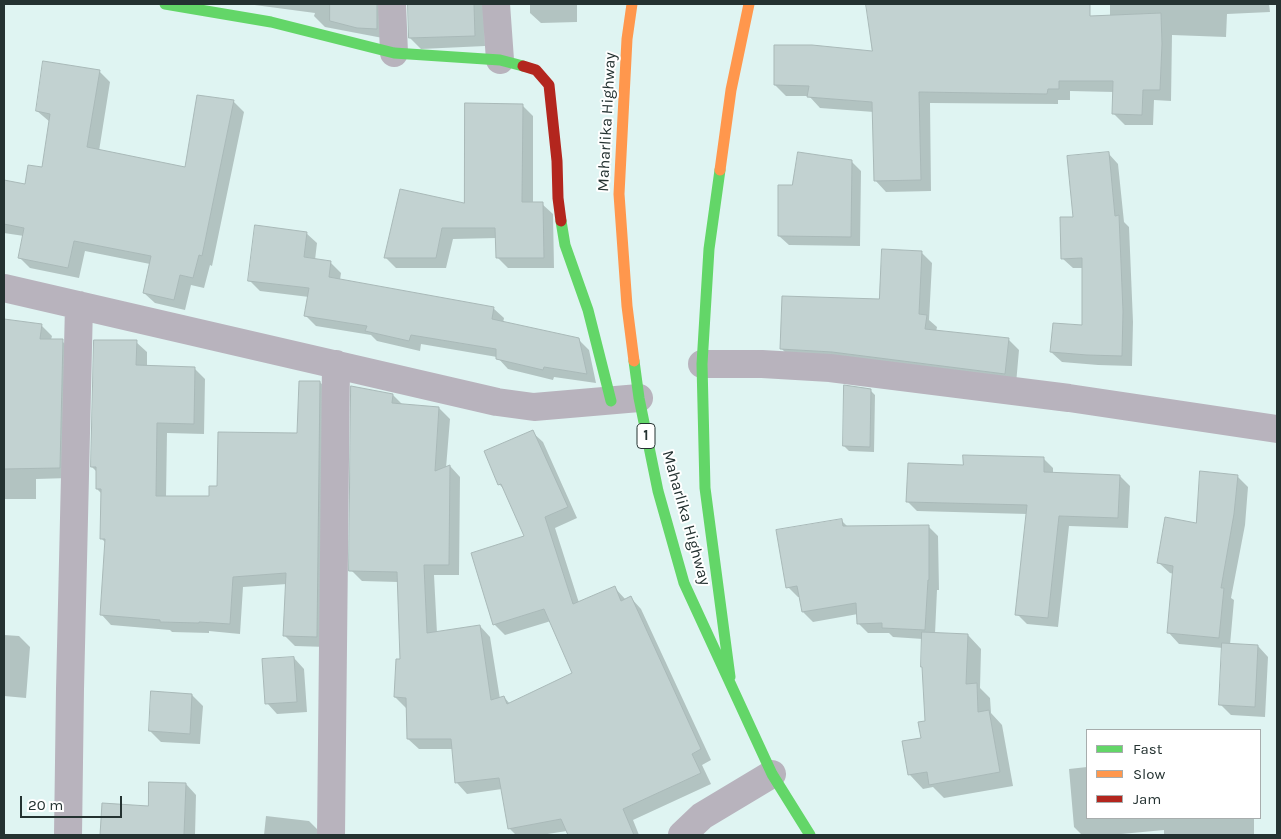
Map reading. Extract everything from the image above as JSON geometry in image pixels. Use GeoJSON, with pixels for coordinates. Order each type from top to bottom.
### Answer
{"type":"FeatureCollection","features":[{"type":"Feature","properties":{"kind":"main road"},"geometry":{"type":"LineString","coordinates":[[165,4],[271,22],[394,53],[500,60],[536,70],[549,85],[557,161],[558,198],[565,245],[588,310],[611,401]]}},
{"type":"Feature","properties":{"kind":"main road","name":"Maharlika Highway"},"geometry":{"type":"LineString","coordinates":[[632,4],[627,39],[619,194],[627,306],[638,398],[658,491],[684,583],[772,774],[810,835]]}},
{"type":"Feature","properties":{"kind":"main road"},"geometry":{"type":"LineString","coordinates":[[731,684],[705,488],[702,364],[709,249],[731,90],[749,4]]}},
{"type":"Feature","properties":{"kind":"street"},"geometry":{"type":"LineString","coordinates":[[392,4],[394,53]]}},
{"type":"Feature","properties":{"kind":"street"},"geometry":{"type":"LineString","coordinates":[[496,4],[500,60]]}},
{"type":"Feature","properties":{"kind":"street"},"geometry":{"type":"LineString","coordinates":[[4,288],[497,402],[534,407],[638,398]]}},
{"type":"Feature","properties":{"kind":"street"},"geometry":{"type":"LineString","coordinates":[[68,835],[79,305]]}},
{"type":"Feature","properties":{"kind":"street"},"geometry":{"type":"LineString","coordinates":[[331,835],[336,364]]}},
{"type":"Feature","properties":{"kind":"street"},"geometry":{"type":"LineString","coordinates":[[702,364],[762,364],[830,368],[1069,398],[1277,429]]}},
{"type":"Feature","properties":{"kind":"street"},"geometry":{"type":"LineString","coordinates":[[682,835],[702,816],[772,774]]}},
{"type":"Feature","properties":{"kind":"building"},"geometry":{"type":"Polygon","coordinates":[[[330,4],[377,4],[377,29],[357,28],[330,21],[330,4]]]}},
{"type":"Feature","properties":{"kind":"building"},"geometry":{"type":"Polygon","coordinates":[[[408,4],[474,4],[475,36],[409,38],[408,4]]]}},
{"type":"Feature","properties":{"kind":"building"},"geometry":{"type":"Polygon","coordinates":[[[866,4],[1090,4],[1090,16],[1161,13],[1160,90],[1143,90],[1142,115],[1112,114],[1113,81],[1059,81],[1059,89],[1048,89],[1047,94],[919,92],[921,180],[874,181],[872,102],[807,97],[809,86],[774,85],[774,45],[812,45],[872,51],[866,4]]]}},
{"type":"Feature","properties":{"kind":"building"},"geometry":{"type":"Polygon","coordinates":[[[43,61],[100,70],[87,147],[185,167],[197,95],[234,100],[202,256],[199,255],[193,278],[180,275],[174,300],[143,293],[151,256],[74,241],[68,268],[18,258],[24,228],[4,224],[4,180],[25,184],[28,165],[42,167],[50,114],[36,111],[43,61]]]}},
{"type":"Feature","properties":{"kind":"building"},"geometry":{"type":"Polygon","coordinates":[[[465,103],[523,104],[522,202],[543,202],[544,258],[496,258],[495,228],[442,228],[436,258],[384,258],[400,189],[464,203],[465,103]]]}},
{"type":"Feature","properties":{"kind":"building"},"geometry":{"type":"Polygon","coordinates":[[[798,152],[852,160],[851,237],[778,236],[778,185],[792,185],[798,152]]]}},
{"type":"Feature","properties":{"kind":"building"},"geometry":{"type":"Polygon","coordinates":[[[1109,152],[1115,216],[1119,215],[1123,311],[1122,356],[1050,352],[1053,323],[1082,325],[1082,258],[1061,259],[1060,217],[1073,217],[1067,156],[1109,152]]]}},
{"type":"Feature","properties":{"kind":"building"},"geometry":{"type":"Polygon","coordinates":[[[255,225],[307,232],[304,257],[331,261],[329,277],[494,307],[492,319],[579,338],[587,374],[544,367],[543,370],[496,359],[496,349],[411,335],[409,341],[365,331],[367,326],[304,316],[309,288],[248,281],[255,225]]]}},
{"type":"Feature","properties":{"kind":"building"},"geometry":{"type":"Polygon","coordinates":[[[882,249],[922,251],[919,314],[927,315],[925,329],[1009,338],[1005,374],[832,352],[780,349],[782,296],[879,299],[882,249]]]}},
{"type":"Feature","properties":{"kind":"building"},"geometry":{"type":"Polygon","coordinates":[[[4,319],[42,324],[40,339],[63,339],[60,468],[4,469],[4,319]]]}},
{"type":"Feature","properties":{"kind":"building"},"geometry":{"type":"Polygon","coordinates":[[[94,340],[137,340],[136,365],[195,367],[194,424],[157,423],[156,496],[209,496],[209,486],[217,486],[218,432],[297,433],[299,381],[320,381],[317,637],[283,636],[286,573],[233,577],[230,624],[160,622],[160,620],[100,615],[105,539],[100,539],[101,489],[96,489],[96,467],[91,467],[94,340]]]}},
{"type":"Feature","properties":{"kind":"building"},"geometry":{"type":"Polygon","coordinates":[[[844,385],[871,389],[870,447],[843,446],[844,385]]]}},
{"type":"Feature","properties":{"kind":"building"},"geometry":{"type":"Polygon","coordinates":[[[351,386],[393,394],[392,403],[439,407],[435,471],[450,465],[449,565],[424,565],[427,633],[480,625],[491,700],[504,696],[507,704],[572,673],[544,609],[493,625],[471,553],[524,536],[501,484],[498,485],[484,451],[533,430],[568,507],[545,517],[573,604],[615,586],[621,601],[631,596],[701,749],[692,754],[701,773],[623,809],[634,835],[568,835],[561,819],[508,829],[499,778],[455,783],[451,739],[407,739],[406,698],[394,697],[396,659],[400,659],[397,572],[349,571],[351,386]]]}},
{"type":"Feature","properties":{"kind":"building"},"geometry":{"type":"Polygon","coordinates":[[[963,455],[1044,457],[1044,472],[1120,475],[1118,518],[1059,516],[1048,618],[1015,615],[1027,505],[906,502],[908,463],[963,465],[963,455]]]}},
{"type":"Feature","properties":{"kind":"building"},"geometry":{"type":"Polygon","coordinates":[[[1200,471],[1238,475],[1234,514],[1221,588],[1224,588],[1219,638],[1167,633],[1173,566],[1157,563],[1165,517],[1196,523],[1200,471]]]}},
{"type":"Feature","properties":{"kind":"building"},"geometry":{"type":"Polygon","coordinates":[[[842,519],[843,526],[929,525],[929,580],[925,630],[882,628],[882,623],[857,624],[856,603],[802,612],[797,586],[786,588],[776,530],[842,519]]]}},
{"type":"Feature","properties":{"kind":"building"},"geometry":{"type":"Polygon","coordinates":[[[922,632],[968,634],[966,684],[977,683],[978,712],[989,710],[1000,772],[929,785],[927,772],[908,775],[902,741],[921,738],[918,722],[925,721],[921,667],[922,632]]]}},
{"type":"Feature","properties":{"kind":"building"},"geometry":{"type":"Polygon","coordinates":[[[1222,643],[1258,645],[1255,707],[1219,705],[1222,643]]]}},
{"type":"Feature","properties":{"kind":"building"},"geometry":{"type":"Polygon","coordinates":[[[294,657],[297,702],[265,704],[262,659],[294,657]]]}},
{"type":"Feature","properties":{"kind":"building"},"geometry":{"type":"Polygon","coordinates":[[[151,691],[192,694],[190,734],[149,731],[151,691]]]}},
{"type":"Feature","properties":{"kind":"building"},"geometry":{"type":"Polygon","coordinates":[[[149,782],[186,783],[184,835],[100,835],[102,803],[148,806],[149,782]]]}},
{"type":"Feature","properties":{"kind":"traffic: fast"},"geometry":{"type":"LineString","coordinates":[[165,4],[271,22],[394,53],[500,60],[523,66]]}},
{"type":"Feature","properties":{"kind":"traffic: fast"},"geometry":{"type":"LineString","coordinates":[[720,170],[709,249],[702,364],[705,488],[730,677]]}},
{"type":"Feature","properties":{"kind":"traffic: fast"},"geometry":{"type":"LineString","coordinates":[[561,221],[565,245],[588,310],[611,401]]}},
{"type":"Feature","properties":{"kind":"traffic: fast"},"geometry":{"type":"LineString","coordinates":[[634,361],[639,398],[658,491],[684,583],[772,774],[810,835]]}},
{"type":"Feature","properties":{"kind":"traffic: slow"},"geometry":{"type":"LineString","coordinates":[[632,4],[627,39],[619,194],[627,306],[634,361]]}},
{"type":"Feature","properties":{"kind":"traffic: slow"},"geometry":{"type":"LineString","coordinates":[[720,170],[731,90],[749,4]]}},
{"type":"Feature","properties":{"kind":"traffic: jam"},"geometry":{"type":"LineString","coordinates":[[523,66],[536,70],[549,85],[561,221]]}}]}
